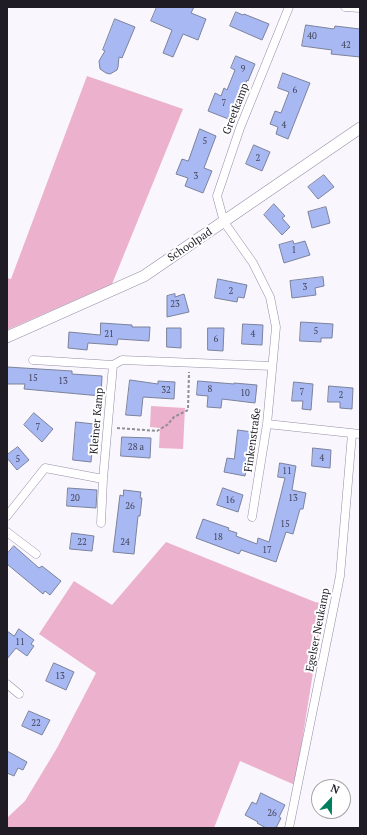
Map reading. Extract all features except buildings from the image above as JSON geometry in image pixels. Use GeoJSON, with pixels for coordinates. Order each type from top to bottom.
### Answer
{"type":"FeatureCollection","features":[{"type":"Feature","properties":{"kind":"street","name":"Greetkamp"},"geometry":{"type":"LineString","coordinates":[[224,222],[217,196],[240,128],[289,7]]}},
{"type":"Feature","properties":{"kind":"street"},"geometry":{"type":"LineString","coordinates":[[345,7],[360,8]]}},
{"type":"Feature","properties":{"kind":"street","name":"Schoolpad"},"geometry":{"type":"LineString","coordinates":[[7,337],[144,276],[360,128]]}},
{"type":"Feature","properties":{"kind":"street","name":"Finkenstraße"},"geometry":{"type":"LineString","coordinates":[[224,222],[252,263],[270,297],[276,327],[267,424],[252,517]]}},
{"type":"Feature","properties":{"kind":"street"},"geometry":{"type":"LineString","coordinates":[[34,360],[113,365],[122,360],[272,366]]}},
{"type":"Feature","properties":{"kind":"street","name":"Kleiner Kamp"},"geometry":{"type":"LineString","coordinates":[[101,523],[113,365]]}},
{"type":"Feature","properties":{"kind":"street","name":"Egelser Neukamp"},"geometry":{"type":"LineString","coordinates":[[267,424],[356,434],[340,576],[289,828]]}},
{"type":"Feature","properties":{"kind":"street"},"geometry":{"type":"LineString","coordinates":[[7,516],[45,468],[104,479]]}},
{"type":"Feature","properties":{"kind":"street"},"geometry":{"type":"LineString","coordinates":[[7,532],[36,554]]}},
{"type":"Feature","properties":{"kind":"street"},"geometry":{"type":"LineString","coordinates":[[7,684],[19,694]]}},
{"type":"Feature","properties":{"kind":"path"},"geometry":{"type":"LineString","coordinates":[[108,428],[157,431],[167,425],[174,417],[188,410],[189,362]]}},
{"type":"Feature","properties":{"kind":"shaded area"},"geometry":{"type":"Polygon","coordinates":[[[87,76],[183,109],[112,284],[7,330],[7,278],[11,279],[87,76]]]}},
{"type":"Feature","properties":{"kind":"shaded area"},"geometry":{"type":"Polygon","coordinates":[[[151,406],[185,408],[183,449],[159,448],[160,428],[150,427],[151,406]]]}},
{"type":"Feature","properties":{"kind":"shaded area"},"geometry":{"type":"Polygon","coordinates":[[[166,542],[315,602],[324,604],[295,785],[240,761],[214,828],[7,828],[7,818],[25,801],[57,748],[96,673],[39,634],[74,581],[112,605],[166,542]]]}}]}
